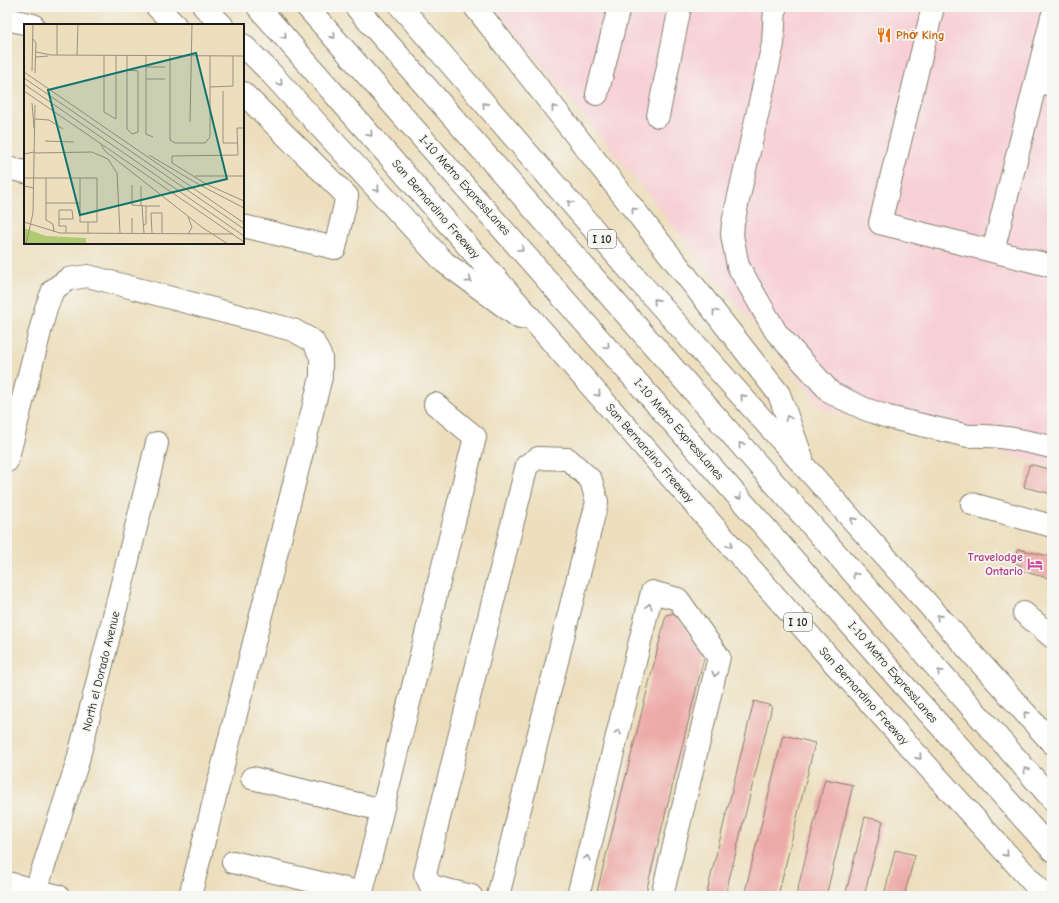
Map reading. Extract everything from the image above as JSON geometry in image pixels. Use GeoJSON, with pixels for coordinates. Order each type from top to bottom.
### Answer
{"type":"FeatureCollection","features":[{"type":"Feature","properties":{"kind":"main road"},"geometry":{"type":"LineString","coordinates":[[156,7],[174,24]]}},
{"type":"Feature","properties":{"kind":"main road"},"geometry":{"type":"LineString","coordinates":[[204,7],[221,24]]}},
{"type":"Feature","properties":{"kind":"main road","name":"San Bernardino Freeway"},"geometry":{"type":"LineString","coordinates":[[258,7],[828,656],[1045,896]]}},
{"type":"Feature","properties":{"kind":"main road","name":"I-10 Metro ExpressLanes"},"geometry":{"type":"LineString","coordinates":[[307,7],[909,691],[1052,850]]}},
{"type":"Feature","properties":{"kind":"main road"},"geometry":{"type":"LineString","coordinates":[[356,7],[1052,799]]}},
{"type":"Feature","properties":{"kind":"main road","name":"I 10"},"geometry":{"type":"LineString","coordinates":[[401,7],[644,288],[1052,743]]}},
{"type":"Feature","properties":{"kind":"main road"},"geometry":{"type":"LineString","coordinates":[[475,7],[779,394],[806,468]]}},
{"type":"Feature","properties":{"kind":"main road"},"geometry":{"type":"LineString","coordinates":[[596,94],[619,7]]}},
{"type":"Feature","properties":{"kind":"main road"},"geometry":{"type":"LineString","coordinates":[[658,116],[680,7]]}},
{"type":"Feature","properties":{"kind":"main road"},"geometry":{"type":"LineString","coordinates":[[775,7],[773,44],[732,223],[732,235],[738,266],[776,332],[831,393],[865,409],[888,417],[968,436],[982,435],[1024,440],[1052,447]]}},
{"type":"Feature","properties":{"kind":"main road"},"geometry":{"type":"LineString","coordinates":[[933,7],[880,223],[1052,266]]}},
{"type":"Feature","properties":{"kind":"main road"},"geometry":{"type":"LineString","coordinates":[[993,251],[1044,83],[1052,17]]}},
{"type":"Feature","properties":{"kind":"main road"},"geometry":{"type":"LineString","coordinates":[[7,19],[29,24]]}},
{"type":"Feature","properties":{"kind":"main road"},"geometry":{"type":"LineString","coordinates":[[244,46],[268,70],[444,262],[555,344]]}},
{"type":"Feature","properties":{"kind":"main road"},"geometry":{"type":"LineString","coordinates":[[244,94],[347,196],[335,248],[244,226]]}},
{"type":"Feature","properties":{"kind":"main road"},"geometry":{"type":"LineString","coordinates":[[7,168],[24,172]]}},
{"type":"Feature","properties":{"kind":"main road"},"geometry":{"type":"LineString","coordinates":[[7,461],[46,308],[53,290],[68,278],[88,276],[293,330],[313,341],[321,357],[321,377],[190,896]]}},
{"type":"Feature","properties":{"kind":"main road"},"geometry":{"type":"LineString","coordinates":[[233,862],[361,894],[475,437],[435,404]]}},
{"type":"Feature","properties":{"kind":"main road","name":"North el Dorado Avenue"},"geometry":{"type":"LineString","coordinates":[[34,893],[77,764],[157,443]]}},
{"type":"Feature","properties":{"kind":"main road"},"geometry":{"type":"LineString","coordinates":[[471,896],[431,886],[425,874],[528,465],[538,458],[568,459],[591,480],[597,502],[498,896]]}},
{"type":"Feature","properties":{"kind":"main road"},"geometry":{"type":"LineString","coordinates":[[972,504],[1052,526]]}},
{"type":"Feature","properties":{"kind":"main road"},"geometry":{"type":"LineString","coordinates":[[578,896],[652,592],[678,599],[719,657],[662,896]]}},
{"type":"Feature","properties":{"kind":"main road"},"geometry":{"type":"LineString","coordinates":[[1024,613],[1052,638]]}},
{"type":"Feature","properties":{"kind":"main road"},"geometry":{"type":"LineString","coordinates":[[252,778],[382,810]]}},
{"type":"Feature","properties":{"kind":"main road"},"geometry":{"type":"LineString","coordinates":[[7,883],[34,893],[58,896]]}},
{"type":"Feature","properties":{"kind":"shaded area"},"geometry":{"type":"Polygon","coordinates":[[[495,7],[1052,7],[1052,466],[824,410],[495,7]]]}},
{"type":"Feature","properties":{"kind":"building"},"geometry":{"type":"Polygon","coordinates":[[[1029,465],[1052,470],[1052,494],[1024,487],[1029,465]]]}},
{"type":"Feature","properties":{"kind":"building","name":"Travelodge Ontario"},"geometry":{"type":"Polygon","coordinates":[[[1018,549],[1052,557],[1052,579],[1021,571],[1021,565],[1015,563],[1018,549]]]}},
{"type":"Feature","properties":{"kind":"building"},"geometry":{"type":"Polygon","coordinates":[[[674,613],[705,654],[645,896],[596,896],[666,615],[674,613]]]}},
{"type":"Feature","properties":{"kind":"building"},"geometry":{"type":"Polygon","coordinates":[[[754,701],[772,706],[725,896],[706,896],[754,701]]]}},
{"type":"Feature","properties":{"kind":"building"},"geometry":{"type":"Polygon","coordinates":[[[783,735],[815,743],[778,896],[744,896],[783,735]]]}},
{"type":"Feature","properties":{"kind":"building"},"geometry":{"type":"Polygon","coordinates":[[[825,779],[853,785],[826,896],[796,896],[825,779]]]}},
{"type":"Feature","properties":{"kind":"building"},"geometry":{"type":"Polygon","coordinates":[[[865,817],[883,821],[864,896],[845,896],[865,817]]]}},
{"type":"Feature","properties":{"kind":"building"},"geometry":{"type":"Polygon","coordinates":[[[895,850],[915,855],[904,896],[884,896],[895,850]]]}},
{"type":"Feature","properties":{"kind":"place","name":"Phở King"},"geometry":{"type":"Point","coordinates":[884,35]}},
{"type":"Feature","properties":{"kind":"place","name":"Travelodge Ontario"},"geometry":{"type":"Point","coordinates":[1035,564]}}]}
